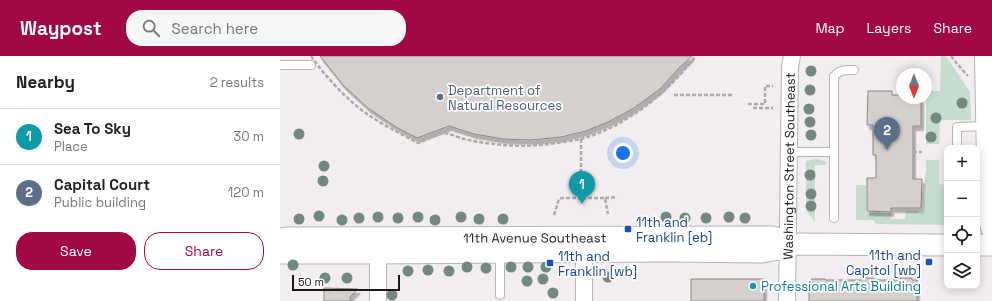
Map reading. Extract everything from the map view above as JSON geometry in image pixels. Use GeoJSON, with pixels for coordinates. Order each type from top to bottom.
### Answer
{"type":"FeatureCollection","features":[{"type":"Feature","properties":{"kind":"main road"},"geometry":{"type":"LineString","coordinates":[[986,56],[987,126],[985,178],[989,217],[992,227]]}},
{"type":"Feature","properties":{"kind":"street","name":"Washington Street Southeast"},"geometry":{"type":"LineString","coordinates":[[787,301],[790,67],[792,56]]}},
{"type":"Feature","properties":{"kind":"street","name":"11th Avenue Southeast"},"geometry":{"type":"LineString","coordinates":[[282,241],[772,237],[781,238],[788,244]]}},
{"type":"Feature","properties":{"kind":"street","name":"11th Avenue Southeast"},"geometry":{"type":"LineString","coordinates":[[282,241],[378,253],[762,252],[779,249],[788,244],[944,245]]}},
{"type":"Feature","properties":{"kind":"street"},"geometry":{"type":"LineString","coordinates":[[980,245],[992,245]]}},
{"type":"Feature","properties":{"kind":"street"},"geometry":{"type":"LineString","coordinates":[[584,252],[584,301]]}},
{"type":"Feature","properties":{"kind":"street"},"geometry":{"type":"LineString","coordinates":[[378,253],[378,301]]}},
{"type":"Feature","properties":{"kind":"lane"},"geometry":{"type":"LineString","coordinates":[[280,65],[311,65]]}},
{"type":"Feature","properties":{"kind":"lane"},"geometry":{"type":"LineString","coordinates":[[834,218],[834,76],[843,70],[854,70]]}},
{"type":"Feature","properties":{"kind":"lane"},"geometry":{"type":"LineString","coordinates":[[957,145],[957,126],[987,126]]}},
{"type":"Feature","properties":{"kind":"lane"},"geometry":{"type":"LineString","coordinates":[[789,152],[834,152]]}},
{"type":"Feature","properties":{"kind":"lane"},"geometry":{"type":"LineString","coordinates":[[500,252],[500,295]]}},
{"type":"Feature","properties":{"kind":"path"},"geometry":{"type":"LineString","coordinates":[[311,56],[337,87],[366,113],[418,143],[444,133],[493,144],[522,146],[581,139],[622,122],[667,89],[686,68],[695,57],[694,56]]}},
{"type":"Feature","properties":{"kind":"path"},"geometry":{"type":"LineString","coordinates":[[951,56],[970,78]]}},
{"type":"Feature","properties":{"kind":"path"},"geometry":{"type":"LineString","coordinates":[[748,104],[765,104],[765,86],[773,86]]}},
{"type":"Feature","properties":{"kind":"path"},"geometry":{"type":"LineString","coordinates":[[674,95],[733,95]]}},
{"type":"Feature","properties":{"kind":"path"},"geometry":{"type":"LineString","coordinates":[[753,108],[773,108]]}},
{"type":"Feature","properties":{"kind":"path"},"geometry":{"type":"LineString","coordinates":[[581,139],[581,198]]}},
{"type":"Feature","properties":{"kind":"path"},"geometry":{"type":"LineString","coordinates":[[913,152],[922,152]]}},
{"type":"Feature","properties":{"kind":"path"},"geometry":{"type":"LineString","coordinates":[[554,215],[559,199],[562,198],[617,197]]}},
{"type":"Feature","properties":{"kind":"path"},"geometry":{"type":"LineString","coordinates":[[605,198],[608,214]]}},
{"type":"Feature","properties":{"kind":"green space"},"geometry":{"type":"Polygon","coordinates":[[[941,56],[946,56],[970,92],[971,120],[940,120],[939,144],[926,144],[926,104],[932,104],[932,91],[940,91],[941,56]]]}},
{"type":"Feature","properties":{"kind":"green space"},"geometry":{"type":"Polygon","coordinates":[[[816,159],[827,163],[825,165],[815,165],[815,222],[806,210],[806,161],[816,159]]]}},
{"type":"Feature","properties":{"kind":"green space"},"geometry":{"type":"Polygon","coordinates":[[[926,160],[939,160],[939,184],[944,185],[944,225],[876,224],[873,220],[856,220],[856,185],[866,185],[866,212],[891,213],[891,219],[905,219],[906,211],[919,211],[919,213],[924,213],[926,160]]]}},
{"type":"Feature","properties":{"kind":"building"},"geometry":{"type":"Polygon","coordinates":[[[320,56],[692,56],[660,89],[634,108],[610,121],[586,131],[561,137],[531,140],[503,139],[474,134],[449,126],[417,138],[396,127],[368,108],[344,86],[320,56]]]}},
{"type":"Feature","properties":{"kind":"building"},"geometry":{"type":"Polygon","coordinates":[[[868,91],[892,91],[892,95],[896,95],[896,104],[921,104],[921,126],[913,126],[913,179],[922,179],[921,208],[891,208],[891,212],[867,211],[867,178],[876,178],[876,155],[873,155],[873,125],[867,125],[868,91]]]}},
{"type":"Feature","properties":{"kind":"building"},"geometry":{"type":"Polygon","coordinates":[[[862,278],[874,278],[874,280],[900,280],[900,278],[912,278],[912,280],[917,280],[917,301],[809,301],[809,287],[811,286],[811,279],[862,280],[862,278]]]}},
{"type":"Feature","properties":{"kind":"building","name":"Professional Arts Building"},"geometry":{"type":"Polygon","coordinates":[[[691,279],[764,279],[764,301],[691,301],[691,279]]]}},
{"type":"Feature","properties":{"kind":"building"},"geometry":{"type":"Polygon","coordinates":[[[324,288],[358,289],[350,297],[350,301],[324,301],[324,288]]]}},
{"type":"Feature","properties":{"kind":"place","name":"Department of Natural Resources"},"geometry":{"type":"Point","coordinates":[440,97]}},
{"type":"Feature","properties":{"kind":"place","name":"Capital Court"},"geometry":{"type":"Point","coordinates":[887,150]}},
{"type":"Feature","properties":{"kind":"place","name":"Sea To Sky"},"geometry":{"type":"Point","coordinates":[582,204]}},
{"type":"Feature","properties":{"kind":"place","name":"11th and Franklin [eb]"},"geometry":{"type":"Point","coordinates":[628,229]}},
{"type":"Feature","properties":{"kind":"place","name":"11th and Capitol [wb]"},"geometry":{"type":"Point","coordinates":[929,262]}},
{"type":"Feature","properties":{"kind":"place","name":"11th and Franklin [wb]"},"geometry":{"type":"Point","coordinates":[550,263]}},
{"type":"Feature","properties":{"kind":"place","name":"Professional Arts Building"},"geometry":{"type":"Point","coordinates":[753,286]}}]}
